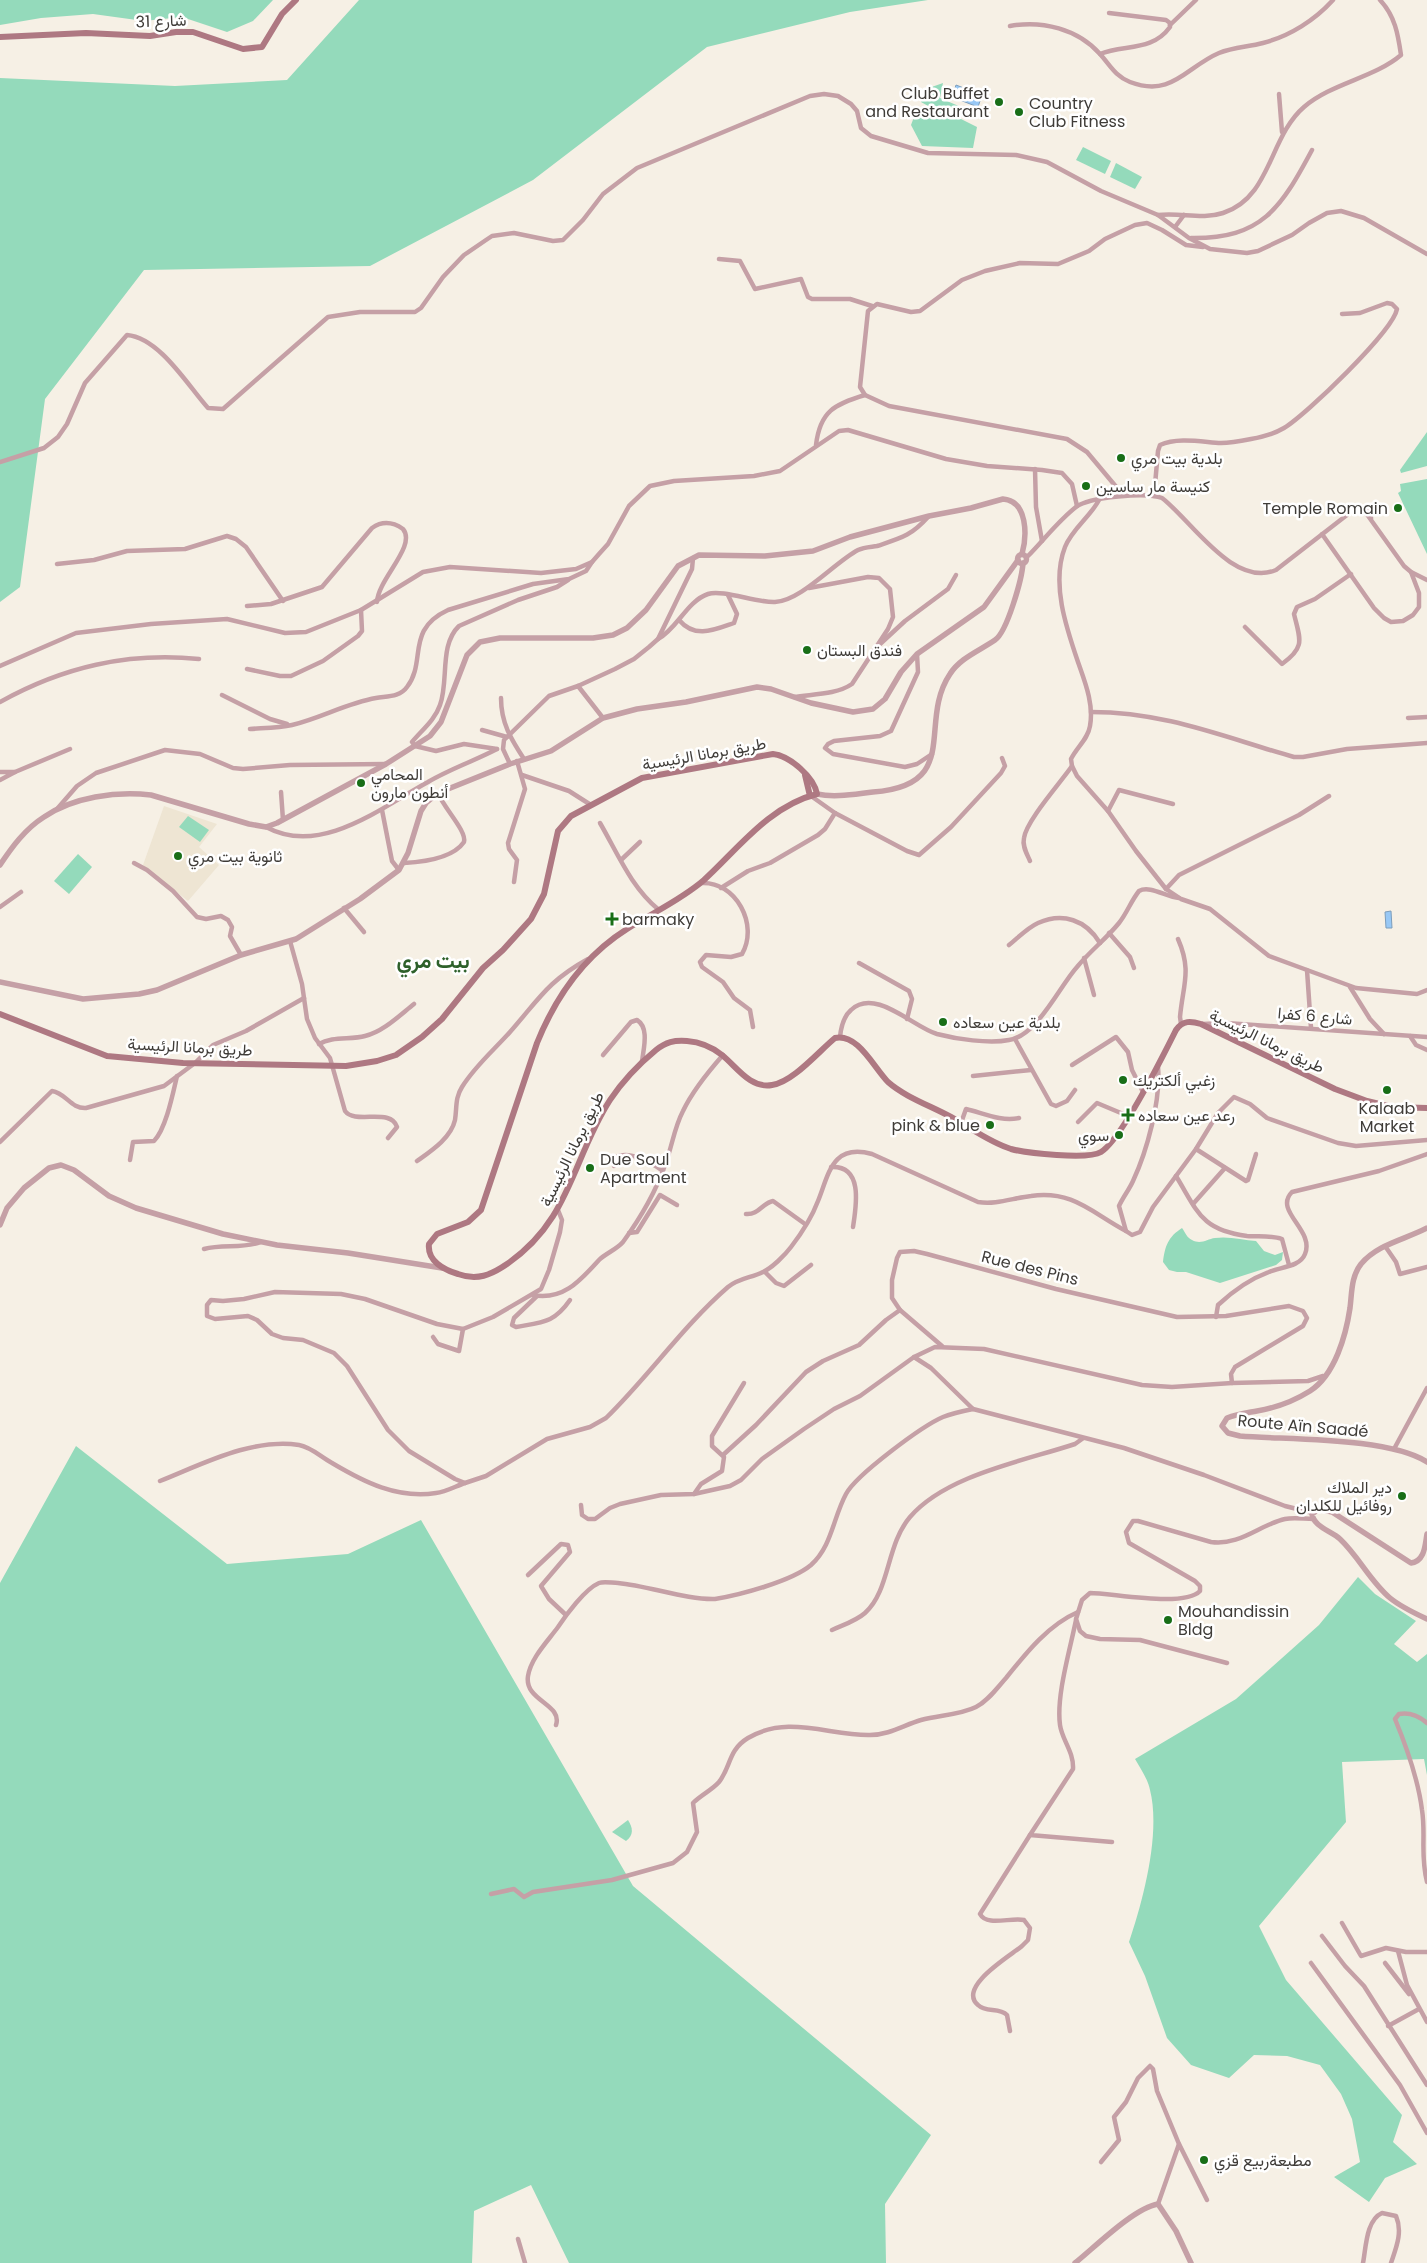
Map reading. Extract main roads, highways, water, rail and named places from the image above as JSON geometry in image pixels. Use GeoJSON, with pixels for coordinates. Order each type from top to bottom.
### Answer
{"type":"FeatureCollection","features":[{"type":"Feature","properties":{"kind":"main road","name":"شارع 31"},"geometry":{"type":"LineString","coordinates":[[0,37],[86,33],[150,36],[176,32],[193,32],[243,49],[254,49],[262,47],[282,14],[296,0]]}},
{"type":"Feature","properties":{"kind":"main road","name":"طريق برمانا الرئيسية"},"geometry":{"type":"LineString","coordinates":[[0,1014],[107,1056],[142,1060],[333,1066],[362,1065],[388,1058],[408,1048],[433,1028],[483,968],[509,944],[531,919],[544,894],[558,831],[571,816],[642,778],[768,755],[786,758],[813,783],[814,796],[788,806],[763,824],[700,883],[626,929],[591,957],[569,983],[543,1028],[481,1210],[468,1222],[437,1234],[429,1244],[431,1257],[442,1268],[460,1275],[477,1278],[492,1273],[513,1260],[535,1240],[547,1227],[558,1210],[610,1099],[641,1064],[667,1042],[694,1042],[714,1049],[755,1083],[772,1085],[787,1078],[835,1038],[840,1037],[852,1041],[890,1083],[984,1137],[1013,1149],[1087,1157],[1096,1154],[1108,1146],[1143,1092],[1176,1030],[1181,1024],[1188,1021],[1201,1024],[1335,1089],[1367,1101],[1392,1107],[1427,1108]]}},
{"type":"Feature","properties":{"kind":"water"},"geometry":{"type":"Polygon","coordinates":[[[956,85],[982,95],[978,107],[952,97],[956,85]]]}},
{"type":"Feature","properties":{"kind":"water"},"geometry":{"type":"Polygon","coordinates":[[[1391,911],[1392,928],[1386,928],[1385,912],[1391,911]]]}},
{"type":"Feature","properties":{"kind":"place","name":"Club Buffet and Restaurant"},"geometry":{"type":"Point","coordinates":[999,102]}},
{"type":"Feature","properties":{"kind":"place","name":"Country Club Fitness"},"geometry":{"type":"Point","coordinates":[1019,112]}},
{"type":"Feature","properties":{"kind":"place","name":"بلدية بيت مري"},"geometry":{"type":"Point","coordinates":[1121,458]}},
{"type":"Feature","properties":{"kind":"place","name":"كنيسة مار ساسين"},"geometry":{"type":"Point","coordinates":[1086,486]}},
{"type":"Feature","properties":{"kind":"place","name":"Temple Romain"},"geometry":{"type":"Point","coordinates":[1398,508]}},
{"type":"Feature","properties":{"kind":"place","name":"فندق البستان"},"geometry":{"type":"Point","coordinates":[807,650]}},
{"type":"Feature","properties":{"kind":"place","name":"المحامي أنطون مارون"},"geometry":{"type":"Point","coordinates":[361,783]}},
{"type":"Feature","properties":{"kind":"place","name":"ثانوية بيت مري"},"geometry":{"type":"Point","coordinates":[178,856]}},
{"type":"Feature","properties":{"kind":"place","name":"barmaky"},"geometry":{"type":"Point","coordinates":[612,919]}},
{"type":"Feature","properties":{"kind":"place","name":"بلدية عين سعاده"},"geometry":{"type":"Point","coordinates":[943,1022]}},
{"type":"Feature","properties":{"kind":"place","name":"زغبي ألكتريك"},"geometry":{"type":"Point","coordinates":[1123,1080]}},
{"type":"Feature","properties":{"kind":"place","name":"Kalaab Market"},"geometry":{"type":"Point","coordinates":[1387,1090]}},
{"type":"Feature","properties":{"kind":"place","name":"رعد عين سعاده"},"geometry":{"type":"Point","coordinates":[1128,1115]}},
{"type":"Feature","properties":{"kind":"place","name":"pink & blue"},"geometry":{"type":"Point","coordinates":[990,1125]}},
{"type":"Feature","properties":{"kind":"place","name":"سوي"},"geometry":{"type":"Point","coordinates":[1119,1135]}},
{"type":"Feature","properties":{"kind":"place","name":"Due Soul Apartment"},"geometry":{"type":"Point","coordinates":[590,1168]}},
{"type":"Feature","properties":{"kind":"place","name":"دير الملاك روفائيل للكلدان"},"geometry":{"type":"Point","coordinates":[1402,1496]}},
{"type":"Feature","properties":{"kind":"place","name":"Mouhandissin Bldg"},"geometry":{"type":"Point","coordinates":[1168,1620]}},
{"type":"Feature","properties":{"kind":"place","name":"مطبعةربيع قزي"},"geometry":{"type":"Point","coordinates":[1204,2160]}},
{"type":"Feature","properties":{"kind":"district","name":"بيت مري"},"geometry":{"type":"Point","coordinates":[433,960]}}]}
